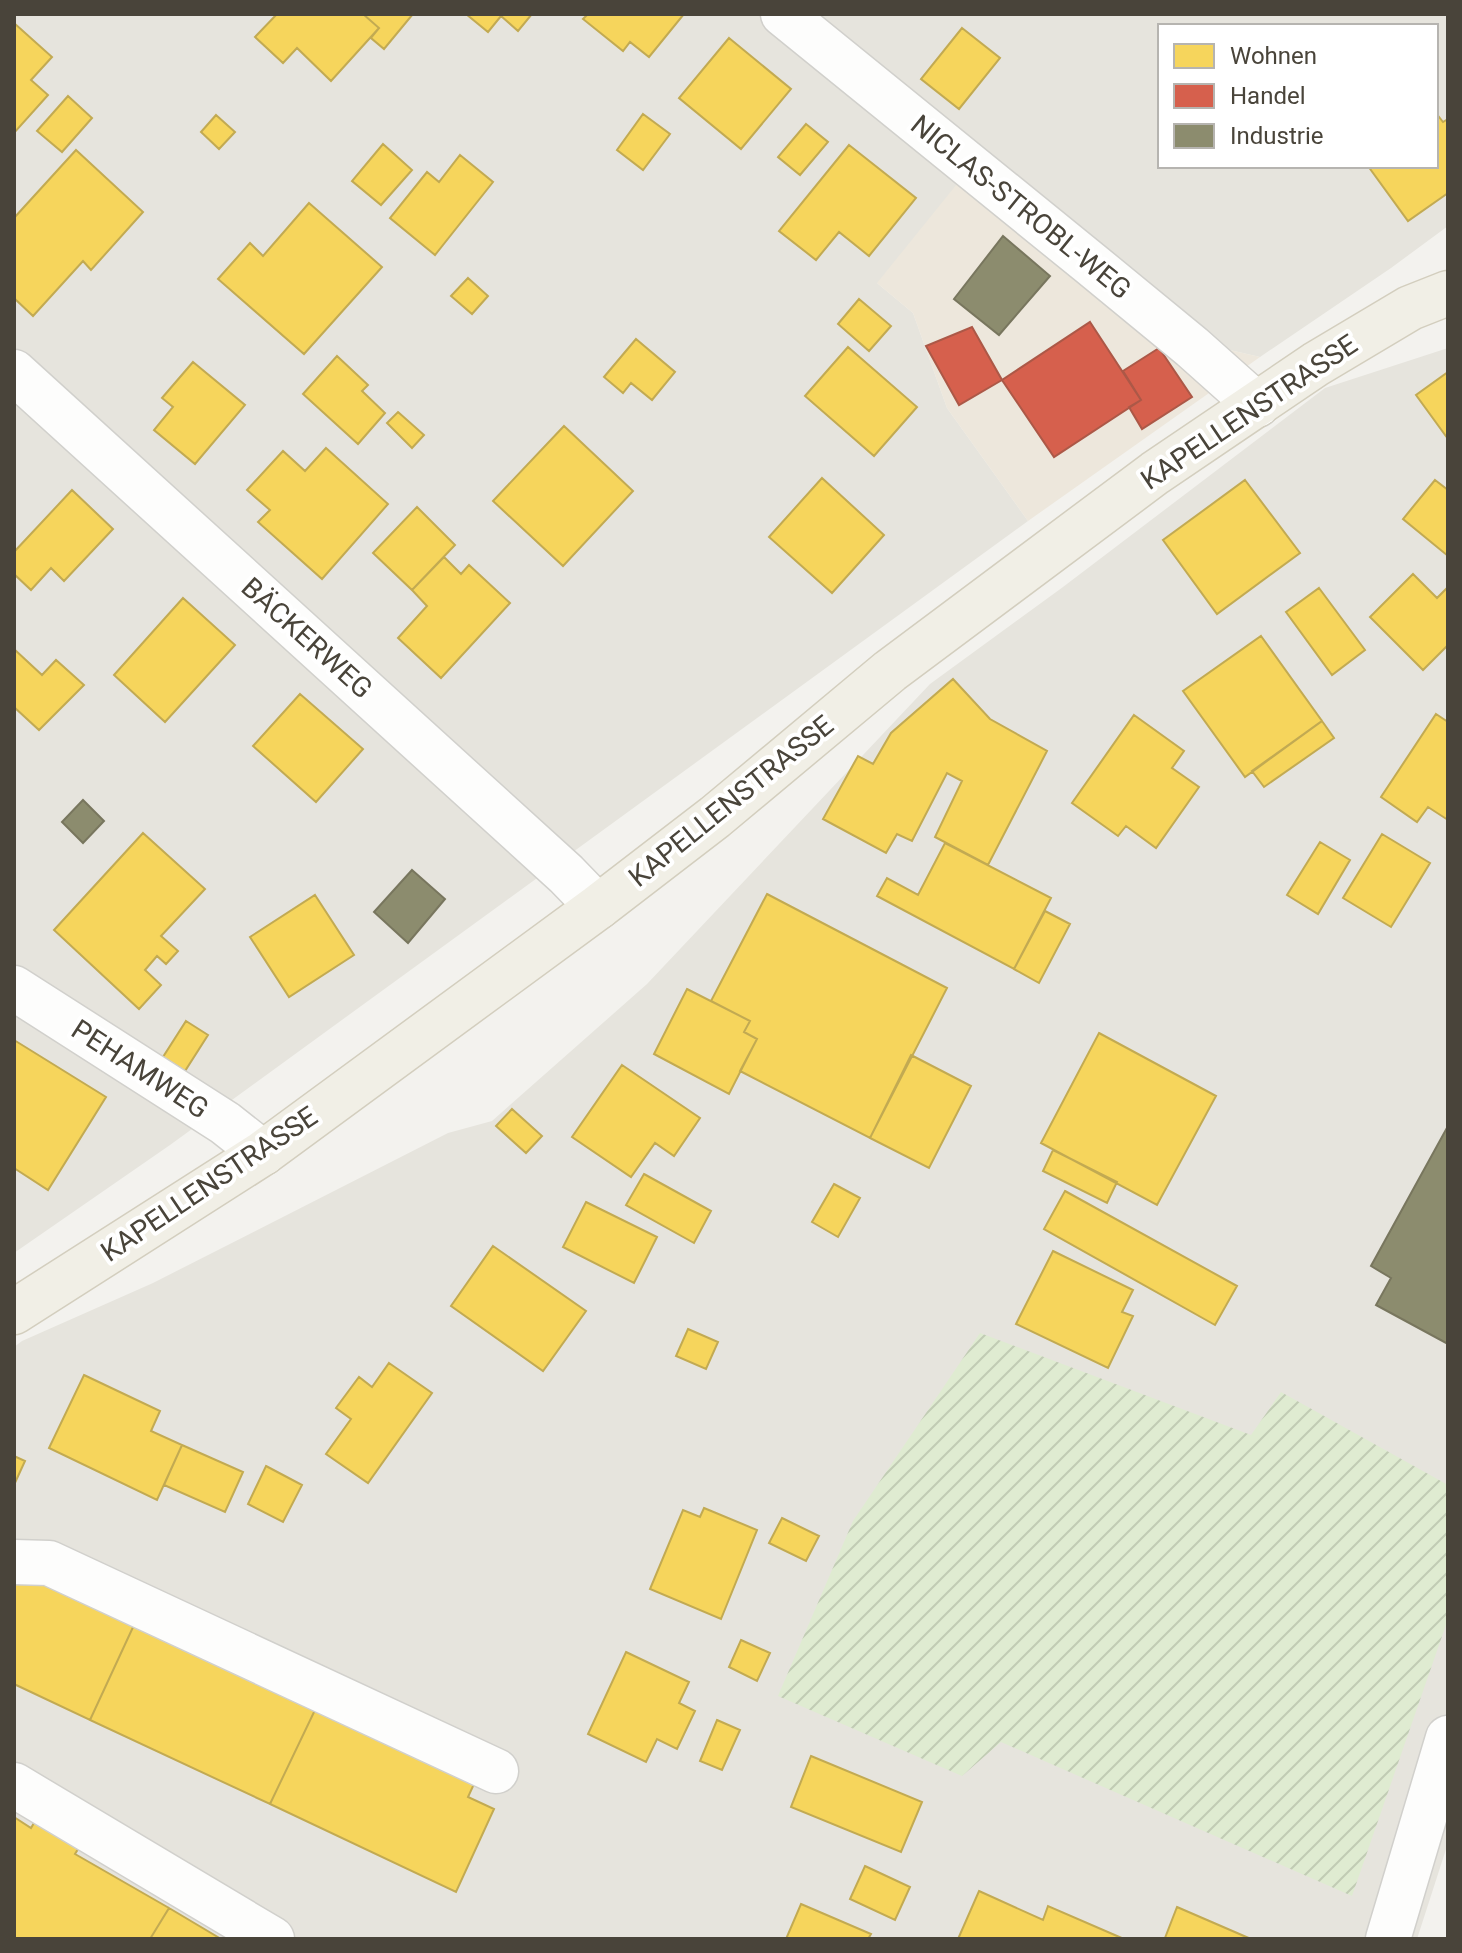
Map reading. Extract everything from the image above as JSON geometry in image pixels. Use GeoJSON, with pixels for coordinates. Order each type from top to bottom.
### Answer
{"type":"FeatureCollection","features":[{"type":"Feature","properties":{"kind":"main road","name":"KAPELLENSTRASSE"},"geometry":{"type":"LineString","coordinates":[[14,1312],[263,1153],[598,907],[715,817],[890,671],[1155,473],[1316,364],[1410,308],[1448,293]]}},
{"type":"Feature","properties":{"kind":"street","name":"NICLAS-STROBL-WEG"},"geometry":{"type":"LineString","coordinates":[[783,14],[1136,301],[1257,405]]}},
{"type":"Feature","properties":{"kind":"street","name":"BÄCKERWEG"},"geometry":{"type":"LineString","coordinates":[[14,372],[573,880],[598,907]]}},
{"type":"Feature","properties":{"kind":"street","name":"PEHAMWEG"},"geometry":{"type":"LineString","coordinates":[[14,988],[225,1123],[263,1153]]}},
{"type":"Feature","properties":{"kind":"street"},"geometry":{"type":"LineString","coordinates":[[14,1562],[49,1563],[496,1771]]}},
{"type":"Feature","properties":{"kind":"street"},"geometry":{"type":"LineString","coordinates":[[1388,1939],[1448,1738]]}},
{"type":"Feature","properties":{"kind":"street"},"geometry":{"type":"LineString","coordinates":[[14,1785],[272,1939]]}},
{"type":"Feature","properties":{"kind":"shaded area"},"geometry":{"type":"Polygon","coordinates":[[[14,14],[1448,14],[1448,226],[1260,357],[877,283],[913,313],[947,408],[1028,521],[170,1145],[14,1253],[14,14]]]}},
{"type":"Feature","properties":{"kind":"shaded area"},"geometry":{"type":"Polygon","coordinates":[[[982,153],[1221,348],[1260,357],[1028,521],[947,408],[913,313],[877,283],[982,153]]]}},
{"type":"Feature","properties":{"kind":"shaded area"},"geometry":{"type":"Polygon","coordinates":[[[1448,348],[1448,1843],[1417,1939],[14,1939],[14,1347],[153,1283],[448,1133],[492,1121],[647,984],[930,684],[1325,388],[1448,348]]]}},
{"type":"Feature","properties":{"kind":"green space"},"geometry":{"type":"Polygon","coordinates":[[[980,1333],[1251,1435],[1281,1392],[1448,1485],[1448,1619],[1352,1896],[1001,1742],[962,1776],[778,1696],[853,1521],[980,1333]]]}},
{"type":"Feature","properties":{"kind":"building: Wohnen"},"geometry":{"type":"Polygon","coordinates":[[[277,14],[363,14],[379,28],[331,81],[297,48],[283,63],[255,37],[277,14]]]}},
{"type":"Feature","properties":{"kind":"building: Wohnen"},"geometry":{"type":"Polygon","coordinates":[[[363,14],[413,14],[384,49],[371,38],[379,28],[363,14]]]}},
{"type":"Feature","properties":{"kind":"building: Wohnen"},"geometry":{"type":"Polygon","coordinates":[[[466,14],[532,14],[518,31],[501,16],[488,32],[466,14]]]}},
{"type":"Feature","properties":{"kind":"building: Wohnen"},"geometry":{"type":"Polygon","coordinates":[[[588,14],[684,14],[649,57],[630,42],[623,51],[583,19],[588,14]]]}},
{"type":"Feature","properties":{"kind":"building: Wohnen"},"geometry":{"type":"Polygon","coordinates":[[[14,23],[52,57],[31,80],[48,95],[14,133],[14,23]]]}},
{"type":"Feature","properties":{"kind":"building: Wohnen"},"geometry":{"type":"Polygon","coordinates":[[[962,28],[1000,58],[959,109],[921,79],[962,28]]]}},
{"type":"Feature","properties":{"kind":"building: Wohnen"},"geometry":{"type":"Polygon","coordinates":[[[729,38],[791,89],[741,149],[679,98],[729,38]]]}},
{"type":"Feature","properties":{"kind":"building: Wohnen"},"geometry":{"type":"Polygon","coordinates":[[[68,96],[92,118],[62,152],[37,131],[68,96]]]}},
{"type":"Feature","properties":{"kind":"building: Wohnen"},"geometry":{"type":"Polygon","coordinates":[[[643,114],[670,134],[643,170],[617,150],[643,114]]]}},
{"type":"Feature","properties":{"kind":"building: Wohnen"},"geometry":{"type":"Polygon","coordinates":[[[216,115],[235,132],[219,149],[201,132],[216,115]]]}},
{"type":"Feature","properties":{"kind":"building: Wohnen"},"geometry":{"type":"Polygon","coordinates":[[[1438,116],[1443,122],[1448,119],[1448,193],[1408,221],[1369,168],[1438,168],[1438,116]]]}},
{"type":"Feature","properties":{"kind":"building: Wohnen"},"geometry":{"type":"Polygon","coordinates":[[[806,124],[828,142],[800,175],[778,157],[806,124]]]}},
{"type":"Feature","properties":{"kind":"building: Wohnen"},"geometry":{"type":"Polygon","coordinates":[[[383,144],[412,170],[381,205],[352,181],[383,144]]]}},
{"type":"Feature","properties":{"kind":"building: Wohnen"},"geometry":{"type":"Polygon","coordinates":[[[849,145],[916,198],[869,256],[839,232],[816,260],[779,231],[849,145]]]}},
{"type":"Feature","properties":{"kind":"building: Wohnen"},"geometry":{"type":"Polygon","coordinates":[[[76,150],[143,212],[91,270],[83,261],[33,316],[14,298],[14,218],[76,150]]]}},
{"type":"Feature","properties":{"kind":"building: Wohnen"},"geometry":{"type":"Polygon","coordinates":[[[460,155],[493,182],[435,255],[390,218],[427,172],[439,182],[460,155]]]}},
{"type":"Feature","properties":{"kind":"building: Wohnen"},"geometry":{"type":"Polygon","coordinates":[[[309,203],[382,267],[304,354],[218,279],[250,243],[263,256],[309,203]]]}},
{"type":"Feature","properties":{"kind":"building: Wohnen"},"geometry":{"type":"Polygon","coordinates":[[[468,278],[488,296],[472,314],[451,296],[468,278]]]}},
{"type":"Feature","properties":{"kind":"building: Wohnen"},"geometry":{"type":"Polygon","coordinates":[[[859,299],[891,326],[869,351],[838,324],[859,299]]]}},
{"type":"Feature","properties":{"kind":"building: Wohnen"},"geometry":{"type":"Polygon","coordinates":[[[636,339],[675,372],[652,400],[631,383],[623,393],[604,377],[636,339]]]}},
{"type":"Feature","properties":{"kind":"building: Wohnen"},"geometry":{"type":"Polygon","coordinates":[[[848,347],[917,407],[874,456],[805,396],[848,347]]]}},
{"type":"Feature","properties":{"kind":"building: Wohnen"},"geometry":{"type":"Polygon","coordinates":[[[337,356],[368,385],[362,391],[385,413],[358,444],[303,394],[337,356]]]}},
{"type":"Feature","properties":{"kind":"building: Wohnen"},"geometry":{"type":"Polygon","coordinates":[[[193,362],[245,405],[195,464],[154,430],[173,407],[162,398],[193,362]]]}},
{"type":"Feature","properties":{"kind":"building: Wohnen"},"geometry":{"type":"Polygon","coordinates":[[[1448,372],[1448,439],[1416,395],[1448,372]]]}},
{"type":"Feature","properties":{"kind":"building: Wohnen"},"geometry":{"type":"Polygon","coordinates":[[[398,412],[424,435],[412,448],[387,423],[398,412]]]}},
{"type":"Feature","properties":{"kind":"building: Wohnen"},"geometry":{"type":"Polygon","coordinates":[[[564,426],[633,491],[563,566],[493,501],[564,426]]]}},
{"type":"Feature","properties":{"kind":"building: Wohnen"},"geometry":{"type":"Polygon","coordinates":[[[326,448],[388,504],[322,579],[258,522],[270,510],[247,490],[283,451],[305,471],[326,448]]]}},
{"type":"Feature","properties":{"kind":"building: Wohnen"},"geometry":{"type":"Polygon","coordinates":[[[822,478],[884,535],[832,593],[769,537],[822,478]]]}},
{"type":"Feature","properties":{"kind":"building: Wohnen"},"geometry":{"type":"Polygon","coordinates":[[[1245,480],[1300,553],[1217,614],[1163,540],[1245,480]]]}},
{"type":"Feature","properties":{"kind":"building: Wohnen"},"geometry":{"type":"Polygon","coordinates":[[[1435,480],[1448,490],[1448,556],[1403,519],[1435,480]]]}},
{"type":"Feature","properties":{"kind":"building: Wohnen"},"geometry":{"type":"Polygon","coordinates":[[[72,490],[113,529],[64,581],[51,568],[31,590],[14,574],[14,552],[72,490]]]}},
{"type":"Feature","properties":{"kind":"building: Wohnen"},"geometry":{"type":"Polygon","coordinates":[[[417,507],[455,545],[412,590],[373,553],[417,507]]]}},
{"type":"Feature","properties":{"kind":"building: Wohnen"},"geometry":{"type":"Polygon","coordinates":[[[444,557],[461,574],[469,565],[510,603],[441,678],[398,638],[427,606],[412,590],[444,557]]]}},
{"type":"Feature","properties":{"kind":"building: Wohnen"},"geometry":{"type":"Polygon","coordinates":[[[1413,574],[1437,598],[1448,587],[1448,645],[1423,670],[1370,617],[1413,574]]]}},
{"type":"Feature","properties":{"kind":"building: Wohnen"},"geometry":{"type":"Polygon","coordinates":[[[1319,588],[1365,650],[1332,675],[1286,612],[1319,588]]]}},
{"type":"Feature","properties":{"kind":"building: Wohnen"},"geometry":{"type":"Polygon","coordinates":[[[183,598],[235,645],[165,722],[114,675],[183,598]]]}},
{"type":"Feature","properties":{"kind":"building: Wohnen"},"geometry":{"type":"Polygon","coordinates":[[[1261,636],[1322,721],[1245,777],[1183,691],[1261,636]]]}},
{"type":"Feature","properties":{"kind":"building: Wohnen"},"geometry":{"type":"Polygon","coordinates":[[[14,649],[42,675],[56,660],[84,685],[39,730],[14,707],[14,649]]]}},
{"type":"Feature","properties":{"kind":"building: Wohnen"},"geometry":{"type":"Polygon","coordinates":[[[953,679],[990,719],[1047,751],[988,865],[935,837],[962,781],[947,773],[912,841],[897,834],[886,853],[823,819],[858,756],[873,764],[891,733],[953,679]]]}},
{"type":"Feature","properties":{"kind":"building: Wohnen"},"geometry":{"type":"Polygon","coordinates":[[[300,694],[363,749],[316,802],[253,746],[300,694]]]}},
{"type":"Feature","properties":{"kind":"building: Wohnen"},"geometry":{"type":"Polygon","coordinates":[[[1436,714],[1448,722],[1448,820],[1428,807],[1417,822],[1381,797],[1436,714]]]}},
{"type":"Feature","properties":{"kind":"building: Wohnen"},"geometry":{"type":"Polygon","coordinates":[[[1134,715],[1184,751],[1172,768],[1199,787],[1156,848],[1126,826],[1118,836],[1072,803],[1134,715]]]}},
{"type":"Feature","properties":{"kind":"building: Wohnen"},"geometry":{"type":"Polygon","coordinates":[[[1322,721],[1334,738],[1264,787],[1252,771],[1322,721]]]}},
{"type":"Feature","properties":{"kind":"building: Wohnen"},"geometry":{"type":"Polygon","coordinates":[[[143,833],[205,889],[161,936],[178,951],[166,964],[157,956],[145,970],[161,985],[139,1009],[54,930],[143,833]]]}},
{"type":"Feature","properties":{"kind":"building: Wohnen"},"geometry":{"type":"Polygon","coordinates":[[[1382,834],[1430,863],[1391,927],[1343,898],[1382,834]]]}},
{"type":"Feature","properties":{"kind":"building: Wohnen"},"geometry":{"type":"Polygon","coordinates":[[[1320,842],[1350,860],[1318,914],[1287,895],[1320,842]]]}},
{"type":"Feature","properties":{"kind":"building: Wohnen"},"geometry":{"type":"Polygon","coordinates":[[[945,843],[1051,898],[1014,969],[877,896],[887,878],[918,895],[945,843]]]}},
{"type":"Feature","properties":{"kind":"building: Wohnen"},"geometry":{"type":"Polygon","coordinates":[[[767,894],[947,988],[870,1138],[740,1071],[757,1039],[744,1032],[750,1021],[711,1001],[767,894]]]}},
{"type":"Feature","properties":{"kind":"building: Wohnen"},"geometry":{"type":"Polygon","coordinates":[[[315,895],[354,955],[289,997],[250,937],[315,895]]]}},
{"type":"Feature","properties":{"kind":"building: Wohnen"},"geometry":{"type":"Polygon","coordinates":[[[1045,911],[1070,924],[1039,983],[1014,969],[1045,911]]]}},
{"type":"Feature","properties":{"kind":"building: Wohnen"},"geometry":{"type":"Polygon","coordinates":[[[687,989],[750,1021],[744,1032],[757,1039],[729,1094],[654,1054],[687,989]]]}},
{"type":"Feature","properties":{"kind":"building: Wohnen"},"geometry":{"type":"Polygon","coordinates":[[[186,1021],[208,1035],[185,1071],[163,1057],[186,1021]]]}},
{"type":"Feature","properties":{"kind":"building: Wohnen"},"geometry":{"type":"Polygon","coordinates":[[[1099,1033],[1216,1096],[1157,1205],[1041,1143],[1099,1033]]]}},
{"type":"Feature","properties":{"kind":"building: Wohnen"},"geometry":{"type":"Polygon","coordinates":[[[14,1040],[106,1097],[48,1190],[14,1168],[14,1040]]]}},
{"type":"Feature","properties":{"kind":"building: Wohnen"},"geometry":{"type":"Polygon","coordinates":[[[911,1055],[971,1086],[929,1168],[870,1138],[911,1055]]]}},
{"type":"Feature","properties":{"kind":"building: Wohnen"},"geometry":{"type":"Polygon","coordinates":[[[622,1065],[700,1118],[674,1156],[655,1143],[631,1177],[572,1137],[622,1065]]]}},
{"type":"Feature","properties":{"kind":"building: Wohnen"},"geometry":{"type":"Polygon","coordinates":[[[512,1109],[542,1136],[526,1153],[496,1126],[512,1109]]]}},
{"type":"Feature","properties":{"kind":"building: Wohnen"},"geometry":{"type":"Polygon","coordinates":[[[1053,1150],[1117,1182],[1107,1203],[1043,1171],[1053,1150]]]}},
{"type":"Feature","properties":{"kind":"building: Wohnen"},"geometry":{"type":"Polygon","coordinates":[[[644,1174],[711,1211],[694,1243],[626,1205],[644,1174]]]}},
{"type":"Feature","properties":{"kind":"building: Wohnen"},"geometry":{"type":"Polygon","coordinates":[[[834,1184],[860,1198],[838,1237],[812,1222],[834,1184]]]}},
{"type":"Feature","properties":{"kind":"building: Wohnen"},"geometry":{"type":"Polygon","coordinates":[[[1065,1191],[1237,1286],[1215,1325],[1044,1229],[1065,1191]]]}},
{"type":"Feature","properties":{"kind":"building: Wohnen"},"geometry":{"type":"Polygon","coordinates":[[[586,1202],[657,1237],[634,1283],[563,1247],[586,1202]]]}},
{"type":"Feature","properties":{"kind":"building: Wohnen"},"geometry":{"type":"Polygon","coordinates":[[[493,1246],[586,1311],[543,1371],[451,1306],[493,1246]]]}},
{"type":"Feature","properties":{"kind":"building: Wohnen"},"geometry":{"type":"Polygon","coordinates":[[[1053,1251],[1133,1290],[1122,1312],[1133,1316],[1108,1368],[1016,1324],[1053,1251]]]}},
{"type":"Feature","properties":{"kind":"building: Wohnen"},"geometry":{"type":"Polygon","coordinates":[[[688,1329],[718,1342],[706,1369],[676,1356],[688,1329]]]}},
{"type":"Feature","properties":{"kind":"building: Wohnen"},"geometry":{"type":"Polygon","coordinates":[[[389,1363],[432,1393],[368,1483],[326,1454],[351,1419],[336,1408],[359,1377],[372,1387],[389,1363]]]}},
{"type":"Feature","properties":{"kind":"building: Wohnen"},"geometry":{"type":"Polygon","coordinates":[[[84,1375],[160,1411],[151,1431],[182,1445],[157,1500],[49,1448],[84,1375]]]}},
{"type":"Feature","properties":{"kind":"building: Wohnen"},"geometry":{"type":"Polygon","coordinates":[[[182,1445],[243,1472],[225,1512],[164,1485],[182,1445]]]}},
{"type":"Feature","properties":{"kind":"building: Wohnen"},"geometry":{"type":"Polygon","coordinates":[[[14,1456],[25,1461],[14,1485],[14,1456]]]}},
{"type":"Feature","properties":{"kind":"building: Wohnen"},"geometry":{"type":"Polygon","coordinates":[[[266,1466],[302,1485],[283,1522],[248,1504],[266,1466]]]}},
{"type":"Feature","properties":{"kind":"building: Wohnen"},"geometry":{"type":"Polygon","coordinates":[[[704,1508],[757,1530],[721,1619],[650,1589],[683,1510],[700,1517],[704,1508]]]}},
{"type":"Feature","properties":{"kind":"building: Wohnen"},"geometry":{"type":"Polygon","coordinates":[[[782,1518],[819,1536],[806,1561],[769,1543],[782,1518]]]}},
{"type":"Feature","properties":{"kind":"building: Wohnen"},"geometry":{"type":"Polygon","coordinates":[[[16,1569],[134,1625],[90,1720],[14,1684],[16,1569]]]}},
{"type":"Feature","properties":{"kind":"building: Wohnen"},"geometry":{"type":"Polygon","coordinates":[[[134,1625],[315,1710],[270,1804],[90,1720],[134,1625]]]}},
{"type":"Feature","properties":{"kind":"building: Wohnen"},"geometry":{"type":"Polygon","coordinates":[[[741,1640],[770,1653],[757,1681],[729,1667],[741,1640]]]}},
{"type":"Feature","properties":{"kind":"building: Wohnen"},"geometry":{"type":"Polygon","coordinates":[[[626,1652],[689,1682],[679,1703],[695,1711],[677,1749],[657,1739],[646,1762],[588,1734],[626,1652]]]}},
{"type":"Feature","properties":{"kind":"building: Wohnen"},"geometry":{"type":"Polygon","coordinates":[[[315,1710],[474,1784],[468,1797],[494,1809],[456,1892],[270,1804],[315,1710]]]}},
{"type":"Feature","properties":{"kind":"building: Wohnen"},"geometry":{"type":"Polygon","coordinates":[[[717,1720],[740,1730],[722,1770],[700,1761],[717,1720]]]}},
{"type":"Feature","properties":{"kind":"building: Wohnen"},"geometry":{"type":"Polygon","coordinates":[[[811,1756],[922,1802],[901,1852],[791,1807],[811,1756]]]}},
{"type":"Feature","properties":{"kind":"building: Wohnen"},"geometry":{"type":"Polygon","coordinates":[[[41,1811],[85,1838],[75,1854],[169,1908],[150,1939],[14,1939],[14,1817],[31,1828],[41,1811]]]}},
{"type":"Feature","properties":{"kind":"building: Wohnen"},"geometry":{"type":"Polygon","coordinates":[[[865,1866],[910,1887],[895,1920],[850,1899],[865,1866]]]}},
{"type":"Feature","properties":{"kind":"building: Wohnen"},"geometry":{"type":"Polygon","coordinates":[[[979,1891],[1043,1920],[1048,1906],[1124,1939],[958,1939],[979,1891]]]}},
{"type":"Feature","properties":{"kind":"building: Wohnen"},"geometry":{"type":"Polygon","coordinates":[[[801,1904],[871,1934],[868,1939],[786,1939],[801,1904]]]}},
{"type":"Feature","properties":{"kind":"building: Wohnen"},"geometry":{"type":"Polygon","coordinates":[[[1177,1907],[1251,1939],[1165,1938],[1177,1907]]]}},
{"type":"Feature","properties":{"kind":"building: Wohnen"},"geometry":{"type":"Polygon","coordinates":[[[169,1908],[221,1939],[150,1939],[169,1908]]]}},
{"type":"Feature","properties":{"kind":"building: Handel"},"geometry":{"type":"Polygon","coordinates":[[[1090,322],[1141,400],[1054,457],[1002,380],[1090,322]]]}},
{"type":"Feature","properties":{"kind":"building: Handel"},"geometry":{"type":"Polygon","coordinates":[[[972,327],[1002,380],[959,405],[926,346],[972,327]]]}},
{"type":"Feature","properties":{"kind":"building: Handel"},"geometry":{"type":"Polygon","coordinates":[[[1159,348],[1192,397],[1142,429],[1129,407],[1141,400],[1123,371],[1159,348]]]}},
{"type":"Feature","properties":{"kind":"building: Industrie"},"geometry":{"type":"Polygon","coordinates":[[[1003,236],[1050,276],[999,335],[954,299],[1003,236]]]}},
{"type":"Feature","properties":{"kind":"building: Industrie"},"geometry":{"type":"Polygon","coordinates":[[[83,800],[104,821],[83,843],[62,822],[83,800]]]}},
{"type":"Feature","properties":{"kind":"building: Industrie"},"geometry":{"type":"Polygon","coordinates":[[[412,870],[445,899],[408,943],[374,912],[412,870]]]}},
{"type":"Feature","properties":{"kind":"building: Industrie"},"geometry":{"type":"Polygon","coordinates":[[[1448,1126],[1448,1344],[1376,1305],[1391,1278],[1371,1266],[1448,1126]]]}}]}
